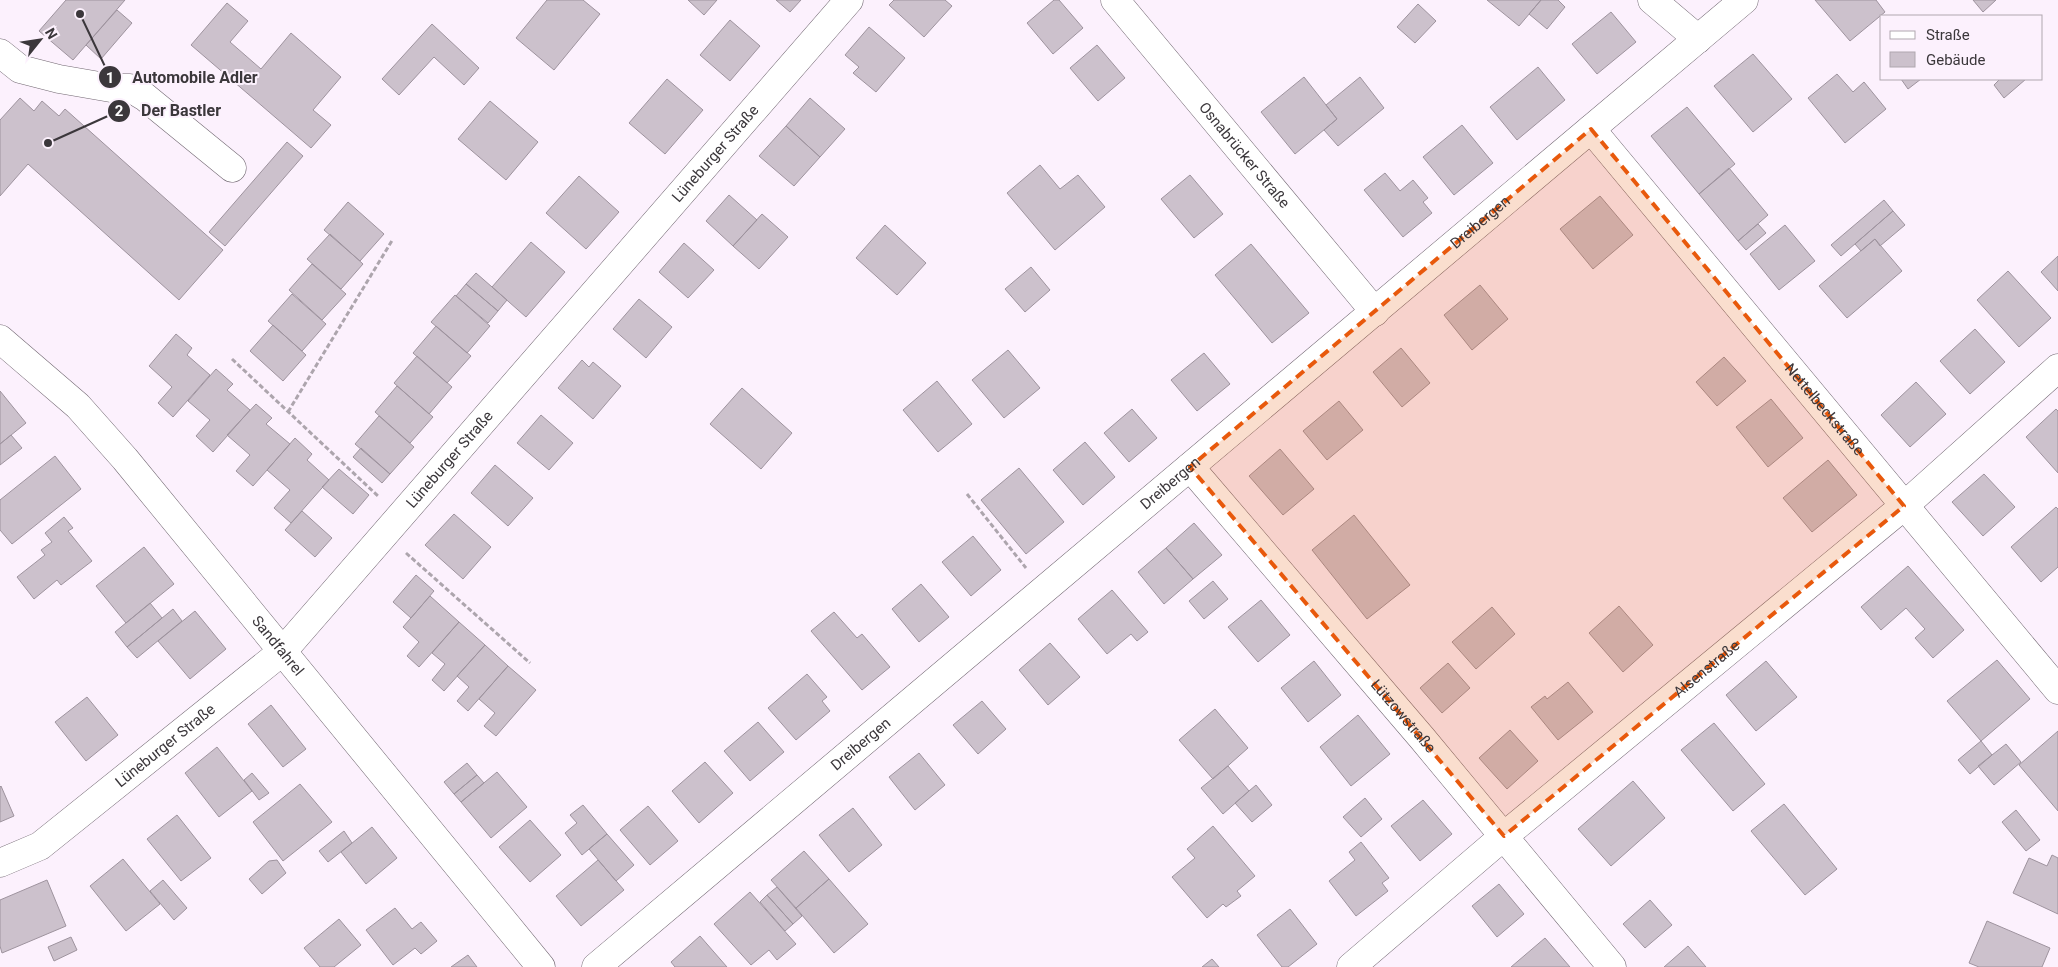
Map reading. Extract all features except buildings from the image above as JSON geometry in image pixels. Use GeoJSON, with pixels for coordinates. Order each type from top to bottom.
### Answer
{"type":"FeatureCollection","features":[{"type":"Feature","properties":{"kind":"street","name":"Lüneburger Straße"},"geometry":{"type":"LineString","coordinates":[[0,863],[40,846],[283,651],[849,0]]}},
{"type":"Feature","properties":{"kind":"street","name":"Osnabrücker Straße"},"geometry":{"type":"LineString","coordinates":[[1115,0],[1375,312]]}},
{"type":"Feature","properties":{"kind":"street"},"geometry":{"type":"LineString","coordinates":[[1652,0],[1698,39]]}},
{"type":"Feature","properties":{"kind":"street","name":"Dreibergen"},"geometry":{"type":"LineString","coordinates":[[596,967],[1744,0]]}},
{"type":"Feature","properties":{"kind":"street"},"geometry":{"type":"LineString","coordinates":[[0,53],[20,69],[59,79],[111,88],[130,88],[145,97],[232,168]]}},
{"type":"Feature","properties":{"kind":"street","name":"Nettelbeckstraße"},"geometry":{"type":"LineString","coordinates":[[1591,129],[2058,690]]}},
{"type":"Feature","properties":{"kind":"street","name":"Sandfahrel"},"geometry":{"type":"LineString","coordinates":[[0,339],[78,406],[131,467],[541,967]]}},
{"type":"Feature","properties":{"kind":"street","name":"Alsenstraße"},"geometry":{"type":"LineString","coordinates":[[1351,967],[1504,836],[1904,506],[2058,368]]}},
{"type":"Feature","properties":{"kind":"street","name":"Lützowstraße"},"geometry":{"type":"LineString","coordinates":[[1190,467],[1504,836],[1612,967]]}},
{"type":"Feature","properties":{"kind":"path"},"geometry":{"type":"LineString","coordinates":[[288,412],[393,239]]}},
{"type":"Feature","properties":{"kind":"path"},"geometry":{"type":"LineString","coordinates":[[232,359],[288,412],[392,525],[530,663]]}},
{"type":"Feature","properties":{"kind":"path"},"geometry":{"type":"LineString","coordinates":[[967,494],[1044,590]]}},
{"type":"Feature","properties":{"kind":"highlighted area"},"geometry":{"type":"Polygon","coordinates":[[[1591,129],[1904,506],[1504,836],[1190,467],[1591,129]]]}},
{"type":"Feature","properties":{"kind":"place","name":"Automobile Adler"},"geometry":{"type":"Point","coordinates":[80,14]}},
{"type":"Feature","properties":{"kind":"place","name":"Der Bastler"},"geometry":{"type":"Point","coordinates":[48,143]}}]}
